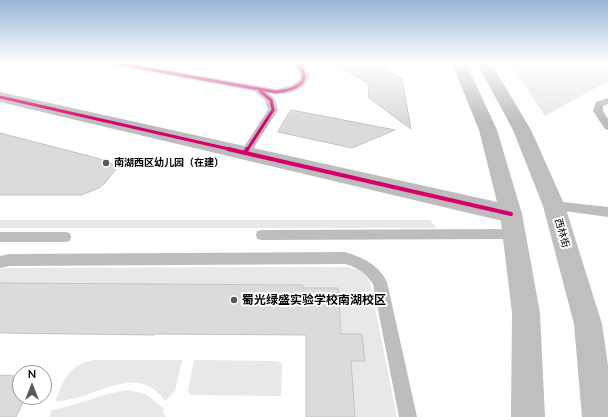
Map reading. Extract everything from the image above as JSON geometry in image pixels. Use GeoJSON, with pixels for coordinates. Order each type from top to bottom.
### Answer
{"type":"FeatureCollection","features":[{"type":"Feature","properties":{"kind":"main road"},"geometry":{"type":"LineString","coordinates":[[467,82],[488,130],[512,224],[526,313],[528,417]]}},
{"type":"Feature","properties":{"kind":"main road","name":"西林街"},"geometry":{"type":"LineString","coordinates":[[495,82],[522,130],[554,206],[588,324],[599,417]]}},
{"type":"Feature","properties":{"kind":"street"},"geometry":{"type":"LineString","coordinates":[[0,96],[245,154],[512,224]]}},
{"type":"Feature","properties":{"kind":"lane"},"geometry":{"type":"LineString","coordinates":[[218,82],[276,92],[292,88]]}},
{"type":"Feature","properties":{"kind":"lane"},"geometry":{"type":"LineString","coordinates":[[245,154],[283,96],[292,88],[302,82]]}},
{"type":"Feature","properties":{"kind":"lane"},"geometry":{"type":"LineString","coordinates":[[258,90],[269,97],[273,110]]}},
{"type":"Feature","properties":{"kind":"lane"},"geometry":{"type":"LineString","coordinates":[[608,101],[600,104],[598,111],[608,127]]}},
{"type":"Feature","properties":{"kind":"lane"},"geometry":{"type":"LineString","coordinates":[[554,206],[608,212]]}},
{"type":"Feature","properties":{"kind":"lane"},"geometry":{"type":"LineString","coordinates":[[262,235],[512,224]]}},
{"type":"Feature","properties":{"kind":"lane"},"geometry":{"type":"LineString","coordinates":[[0,237],[65,237]]}},
{"type":"Feature","properties":{"kind":"lane"},"geometry":{"type":"LineString","coordinates":[[0,262],[10,260],[345,258],[356,261],[370,270],[380,282],[408,417]]}},
{"type":"Feature","properties":{"kind":"shaded area"},"geometry":{"type":"Polygon","coordinates":[[[523,82],[605,82],[545,116],[523,82]]]}},
{"type":"Feature","properties":{"kind":"shaded area"},"geometry":{"type":"Polygon","coordinates":[[[0,220],[430,220],[437,228],[0,228],[0,220]]]}},
{"type":"Feature","properties":{"kind":"shaded area"},"geometry":{"type":"Polygon","coordinates":[[[349,267],[361,272],[370,283],[397,417],[355,417],[351,361],[365,361],[362,335],[341,334],[338,288],[304,288],[303,285],[0,283],[0,269],[5,268],[349,267]]]}},
{"type":"Feature","properties":{"kind":"shaded area"},"geometry":{"type":"Polygon","coordinates":[[[94,360],[182,360],[175,392],[172,393],[166,401],[155,390],[147,385],[129,383],[119,384],[80,397],[55,402],[64,380],[68,375],[78,366],[85,362],[94,360]]]}},
{"type":"Feature","properties":{"kind":"shaded area"},"geometry":{"type":"Polygon","coordinates":[[[194,360],[278,361],[282,364],[281,396],[191,395],[188,392],[194,360]]]}},
{"type":"Feature","properties":{"kind":"shaded area"},"geometry":{"type":"Polygon","coordinates":[[[127,390],[146,394],[164,409],[163,412],[166,417],[49,417],[52,410],[127,390]]]}},
{"type":"Feature","properties":{"kind":"building"},"geometry":{"type":"Polygon","coordinates":[[[366,82],[403,82],[411,129],[369,98],[368,84],[366,82]]]}},
{"type":"Feature","properties":{"kind":"building"},"geometry":{"type":"Polygon","coordinates":[[[291,110],[395,130],[352,148],[278,132],[291,110]]]}},
{"type":"Feature","properties":{"kind":"building"},"geometry":{"type":"Polygon","coordinates":[[[0,133],[97,158],[118,166],[106,182],[99,188],[81,195],[0,195],[0,133]]]}},
{"type":"Feature","properties":{"kind":"building"},"geometry":{"type":"Polygon","coordinates":[[[0,283],[303,285],[303,288],[338,288],[341,334],[362,334],[365,361],[351,361],[355,417],[306,417],[306,335],[0,333],[0,283]]]}},
{"type":"Feature","properties":{"kind":"building"},"geometry":{"type":"Polygon","coordinates":[[[0,375],[12,376],[12,405],[22,405],[16,417],[0,417],[0,375]]]}},
{"type":"Feature","properties":{"kind":"cycle path"},"geometry":{"type":"LineString","coordinates":[[223,82],[276,92],[296,87],[302,82]]}},
{"type":"Feature","properties":{"kind":"cycle path"},"geometry":{"type":"LineString","coordinates":[[245,153],[273,110],[271,100],[260,91]]}},
{"type":"Feature","properties":{"kind":"cycle path"},"geometry":{"type":"LineString","coordinates":[[0,97],[511,214]]}},
{"type":"Feature","properties":{"kind":"place","name":"南湖西区幼儿园（在建）"},"geometry":{"type":"Point","coordinates":[106,163]}},
{"type":"Feature","properties":{"kind":"place","name":"蜀光绿盛实验学校南湖校区"},"geometry":{"type":"Point","coordinates":[234,300]}}]}
